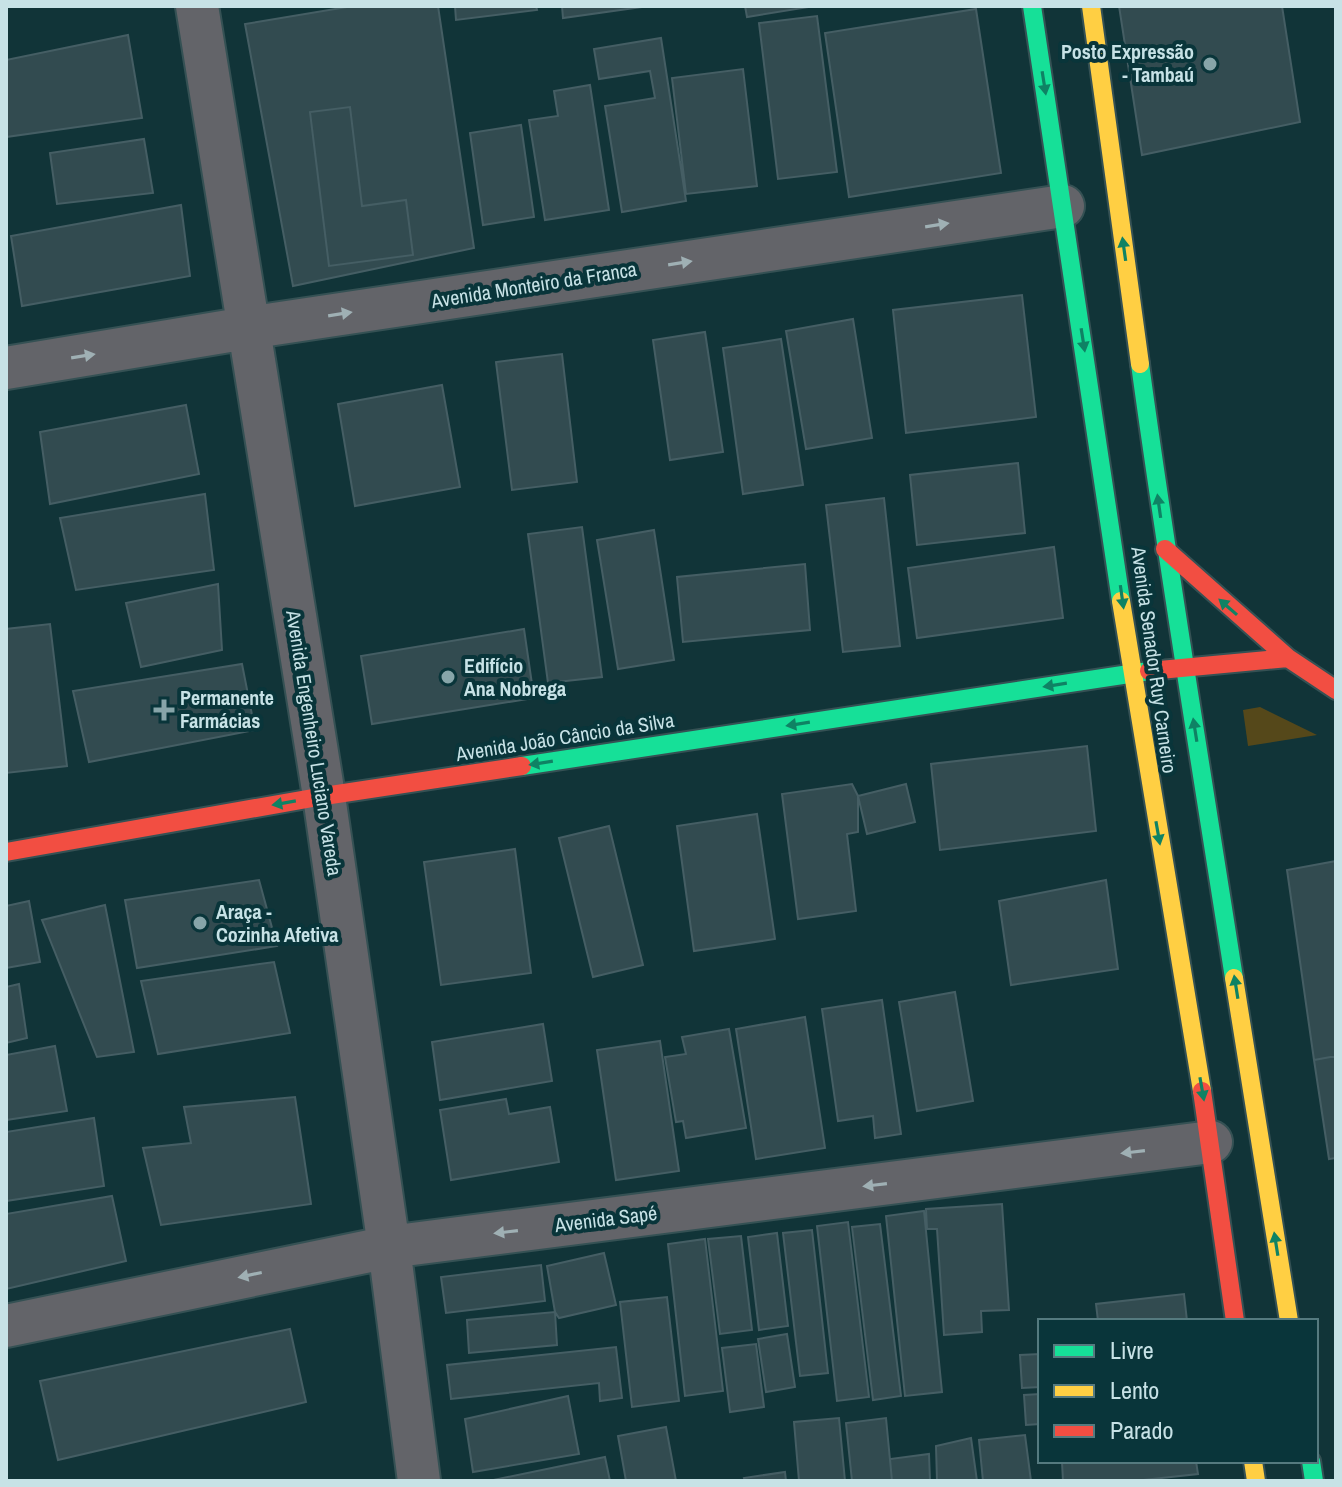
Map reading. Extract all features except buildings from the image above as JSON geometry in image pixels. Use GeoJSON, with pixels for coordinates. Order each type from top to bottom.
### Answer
{"type":"FeatureCollection","features":[{"type":"Feature","properties":{"kind":"main road","name":"Avenida Senador Ruy Carneiro"},"geometry":{"type":"LineString","coordinates":[[1032,6],[1132,673],[1211,1142],[1235,1319]]}},
{"type":"Feature","properties":{"kind":"main road","name":"Avenida Senador Ruy Carneiro"},"geometry":{"type":"LineString","coordinates":[[1091,6],[1165,549],[1178,612],[1289,1319]]}},
{"type":"Feature","properties":{"kind":"main road"},"geometry":{"type":"LineString","coordinates":[[1165,549],[1288,658],[1336,690]]}},
{"type":"Feature","properties":{"kind":"main road","name":"Avenida João Câncio da Silva"},"geometry":{"type":"LineString","coordinates":[[6,852],[324,796],[1132,673],[1288,658]]}},
{"type":"Feature","properties":{"kind":"street","name":"Avenida Engenheiro Luciano Vareda"},"geometry":{"type":"LineString","coordinates":[[197,6],[324,796],[389,1247],[419,1481]]}},
{"type":"Feature","properties":{"kind":"street","name":"Avenida Monteiro da Franca"},"geometry":{"type":"LineString","coordinates":[[6,368],[247,328],[1063,206]]}},
{"type":"Feature","properties":{"kind":"street","name":"Avenida Sapé"},"geometry":{"type":"LineString","coordinates":[[6,1326],[389,1247],[1211,1142]]}},
{"type":"Feature","properties":{"kind":"shaded area"},"geometry":{"type":"Polygon","coordinates":[[[1260,707],[1317,735],[1248,746],[1243,710],[1260,707]]]}},
{"type":"Feature","properties":{"kind":"traffic: fast"},"geometry":{"type":"LineString","coordinates":[[1032,6],[1121,601]]}},
{"type":"Feature","properties":{"kind":"traffic: fast"},"geometry":{"type":"LineString","coordinates":[[1140,364],[1234,978]]}},
{"type":"Feature","properties":{"kind":"traffic: fast"},"geometry":{"type":"LineString","coordinates":[[522,766],[1149,671]]}},
{"type":"Feature","properties":{"kind":"traffic: fast"},"geometry":{"type":"LineString","coordinates":[[1311,1463],[1314,1481]]}},
{"type":"Feature","properties":{"kind":"traffic: slow"},"geometry":{"type":"LineString","coordinates":[[1091,6],[1140,364]]}},
{"type":"Feature","properties":{"kind":"traffic: slow"},"geometry":{"type":"LineString","coordinates":[[1121,601],[1202,1091]]}},
{"type":"Feature","properties":{"kind":"traffic: slow"},"geometry":{"type":"LineString","coordinates":[[1234,978],[1289,1319]]}},
{"type":"Feature","properties":{"kind":"traffic: slow"},"geometry":{"type":"LineString","coordinates":[[1253,1463],[1256,1481]]}},
{"type":"Feature","properties":{"kind":"traffic: jam"},"geometry":{"type":"LineString","coordinates":[[1165,549],[1288,658],[1336,690]]}},
{"type":"Feature","properties":{"kind":"traffic: jam"},"geometry":{"type":"LineString","coordinates":[[1149,671],[1288,658]]}},
{"type":"Feature","properties":{"kind":"traffic: jam"},"geometry":{"type":"LineString","coordinates":[[6,852],[324,796],[522,766]]}},
{"type":"Feature","properties":{"kind":"traffic: jam"},"geometry":{"type":"LineString","coordinates":[[1202,1091],[1235,1319]]}},
{"type":"Feature","properties":{"kind":"place","name":"Posto Expressão - Tambaú"},"geometry":{"type":"Point","coordinates":[1210,64]}},
{"type":"Feature","properties":{"kind":"place","name":"Edifício Ana Nobrega"},"geometry":{"type":"Point","coordinates":[448,677]}},
{"type":"Feature","properties":{"kind":"place","name":"Permanente Farmácias"},"geometry":{"type":"Point","coordinates":[164,710]}},
{"type":"Feature","properties":{"kind":"place","name":"Araça - Cozinha Afetiva"},"geometry":{"type":"Point","coordinates":[200,923]}}]}
